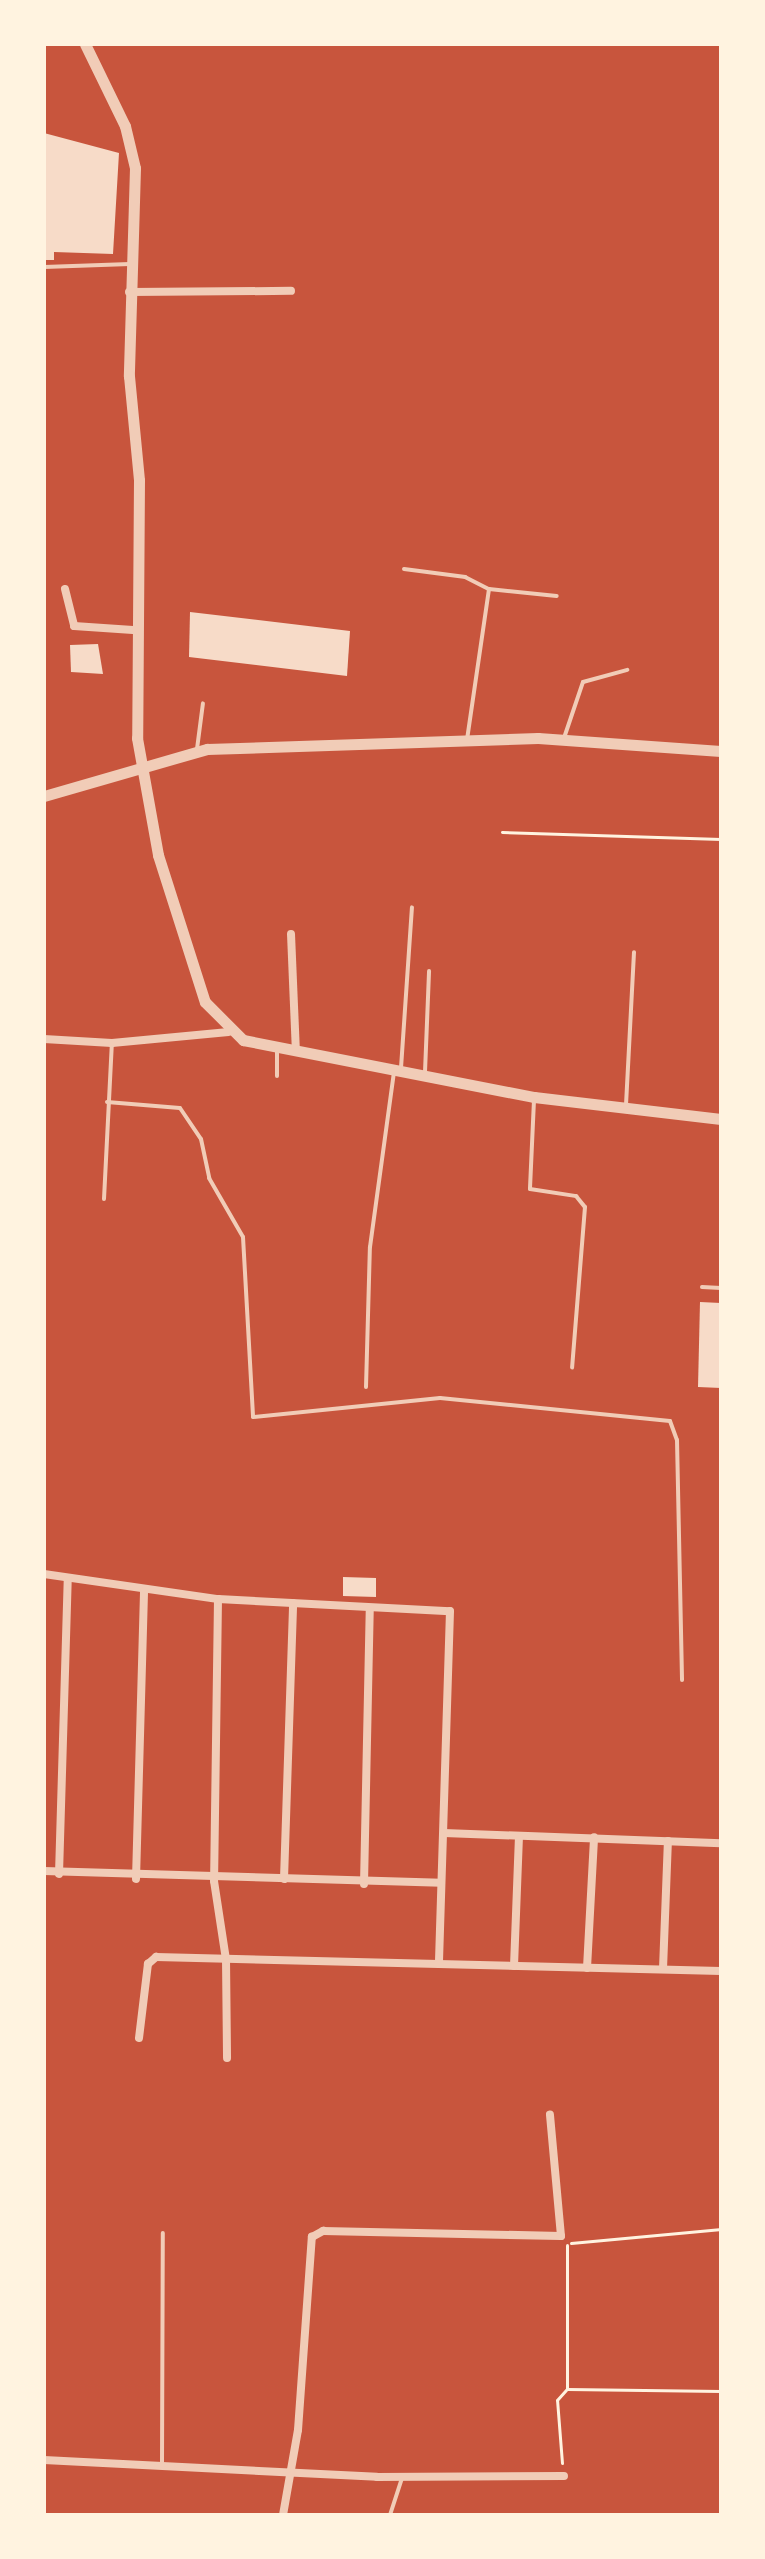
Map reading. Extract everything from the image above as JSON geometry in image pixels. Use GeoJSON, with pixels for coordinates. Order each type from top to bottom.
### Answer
{"type":"FeatureCollection","features":[{"type":"Feature","properties":{"kind":"street"},"geometry":{"type":"LineString","coordinates":[[85,44],[132,149],[129,292],[139,480],[133,630],[141,765],[192,977],[228,1032]]}},
{"type":"Feature","properties":{"kind":"street"},"geometry":{"type":"LineString","coordinates":[[129,292],[291,291]]}},
{"type":"Feature","properties":{"kind":"street"},"geometry":{"type":"LineString","coordinates":[[65,589],[74,626],[133,630]]}},
{"type":"Feature","properties":{"kind":"street"},"geometry":{"type":"LineString","coordinates":[[44,796],[197,751],[563,740],[721,751]]}},
{"type":"Feature","properties":{"kind":"street"},"geometry":{"type":"LineString","coordinates":[[291,934],[296,1051]]}},
{"type":"Feature","properties":{"kind":"street"},"geometry":{"type":"LineString","coordinates":[[44,1039],[112,1043],[228,1032],[277,1047],[534,1097],[721,1119]]}},
{"type":"Feature","properties":{"kind":"street"},"geometry":{"type":"LineString","coordinates":[[44,1574],[144,1591],[218,1599],[450,1611],[439,1964]]}},
{"type":"Feature","properties":{"kind":"street"},"geometry":{"type":"LineString","coordinates":[[59,1874],[68,1579]]}},
{"type":"Feature","properties":{"kind":"street"},"geometry":{"type":"LineString","coordinates":[[136,1879],[144,1591]]}},
{"type":"Feature","properties":{"kind":"street"},"geometry":{"type":"LineString","coordinates":[[218,1599],[214,1881],[226,1959],[227,2058]]}},
{"type":"Feature","properties":{"kind":"street"},"geometry":{"type":"LineString","coordinates":[[284,1879],[293,1603]]}},
{"type":"Feature","properties":{"kind":"street"},"geometry":{"type":"LineString","coordinates":[[364,1884],[370,1608]]}},
{"type":"Feature","properties":{"kind":"street"},"geometry":{"type":"LineString","coordinates":[[444,1833],[721,1843]]}},
{"type":"Feature","properties":{"kind":"street"},"geometry":{"type":"LineString","coordinates":[[514,1966],[519,1837]]}},
{"type":"Feature","properties":{"kind":"street"},"geometry":{"type":"LineString","coordinates":[[587,1968],[594,1837]]}},
{"type":"Feature","properties":{"kind":"street"},"geometry":{"type":"LineString","coordinates":[[663,1969],[668,1841]]}},
{"type":"Feature","properties":{"kind":"street"},"geometry":{"type":"LineString","coordinates":[[44,1871],[136,1879],[441,1883]]}},
{"type":"Feature","properties":{"kind":"street"},"geometry":{"type":"LineString","coordinates":[[139,2038],[148,1964],[156,1957],[721,1971]]}},
{"type":"Feature","properties":{"kind":"street"},"geometry":{"type":"LineString","coordinates":[[283,2515],[292,2471],[314,2234],[564,2240],[550,2114]]}},
{"type":"Feature","properties":{"kind":"street"},"geometry":{"type":"LineString","coordinates":[[44,2460],[162,2463],[402,2478],[564,2476]]}},
{"type":"Feature","properties":{"kind":"lane"},"geometry":{"type":"LineString","coordinates":[[44,267],[130,264]]}},
{"type":"Feature","properties":{"kind":"lane"},"geometry":{"type":"LineString","coordinates":[[404,569],[465,577],[489,589],[557,596]]}},
{"type":"Feature","properties":{"kind":"lane"},"geometry":{"type":"LineString","coordinates":[[467,743],[489,589]]}},
{"type":"Feature","properties":{"kind":"lane"},"geometry":{"type":"LineString","coordinates":[[563,740],[583,682],[627,670]]}},
{"type":"Feature","properties":{"kind":"lane"},"geometry":{"type":"LineString","coordinates":[[197,751],[203,703]]}},
{"type":"Feature","properties":{"kind":"lane"},"geometry":{"type":"LineString","coordinates":[[366,1387],[370,1247],[397,1070],[412,907]]}},
{"type":"Feature","properties":{"kind":"lane"},"geometry":{"type":"LineString","coordinates":[[626,1107],[634,952]]}},
{"type":"Feature","properties":{"kind":"lane"},"geometry":{"type":"LineString","coordinates":[[425,1075],[429,971]]}},
{"type":"Feature","properties":{"kind":"lane"},"geometry":{"type":"LineString","coordinates":[[104,1199],[112,1043]]}},
{"type":"Feature","properties":{"kind":"lane"},"geometry":{"type":"LineString","coordinates":[[277,1047],[277,1076]]}},
{"type":"Feature","properties":{"kind":"lane"},"geometry":{"type":"LineString","coordinates":[[534,1097],[530,1189],[584,1200],[572,1367]]}},
{"type":"Feature","properties":{"kind":"lane"},"geometry":{"type":"LineString","coordinates":[[107,1102],[180,1108],[201,1139],[209,1178],[243,1237],[253,1417],[440,1398],[670,1421],[677,1440],[682,1680]]}},
{"type":"Feature","properties":{"kind":"lane"},"geometry":{"type":"LineString","coordinates":[[702,1287],[721,1288]]}},
{"type":"Feature","properties":{"kind":"lane"},"geometry":{"type":"LineString","coordinates":[[162,2463],[163,2233]]}},
{"type":"Feature","properties":{"kind":"lane"},"geometry":{"type":"LineString","coordinates":[[390,2515],[402,2478]]}},
{"type":"Feature","properties":{"kind":"path"},"geometry":{"type":"LineString","coordinates":[[502,832],[721,839]]}},
{"type":"Feature","properties":{"kind":"path"},"geometry":{"type":"LineString","coordinates":[[564,2476],[555,2426],[557,2400],[567,2389],[564,2240],[721,2229]]}},
{"type":"Feature","properties":{"kind":"path"},"geometry":{"type":"LineString","coordinates":[[567,2389],[721,2391]]}},
{"type":"Feature","properties":{"kind":"building"},"geometry":{"type":"Polygon","coordinates":[[[44,133],[119,153],[113,254],[54,252],[54,260],[44,260],[44,133]]]}},
{"type":"Feature","properties":{"kind":"building"},"geometry":{"type":"Polygon","coordinates":[[[190,612],[350,631],[347,676],[189,657],[190,612]]]}},
{"type":"Feature","properties":{"kind":"building"},"geometry":{"type":"Polygon","coordinates":[[[98,644],[103,674],[71,672],[70,645],[98,644]]]}},
{"type":"Feature","properties":{"kind":"building"},"geometry":{"type":"Polygon","coordinates":[[[700,1302],[721,1303],[721,1388],[698,1387],[700,1302]]]}},
{"type":"Feature","properties":{"kind":"building"},"geometry":{"type":"Polygon","coordinates":[[[343,1577],[376,1578],[376,1597],[343,1596],[343,1577]]]}}]}
